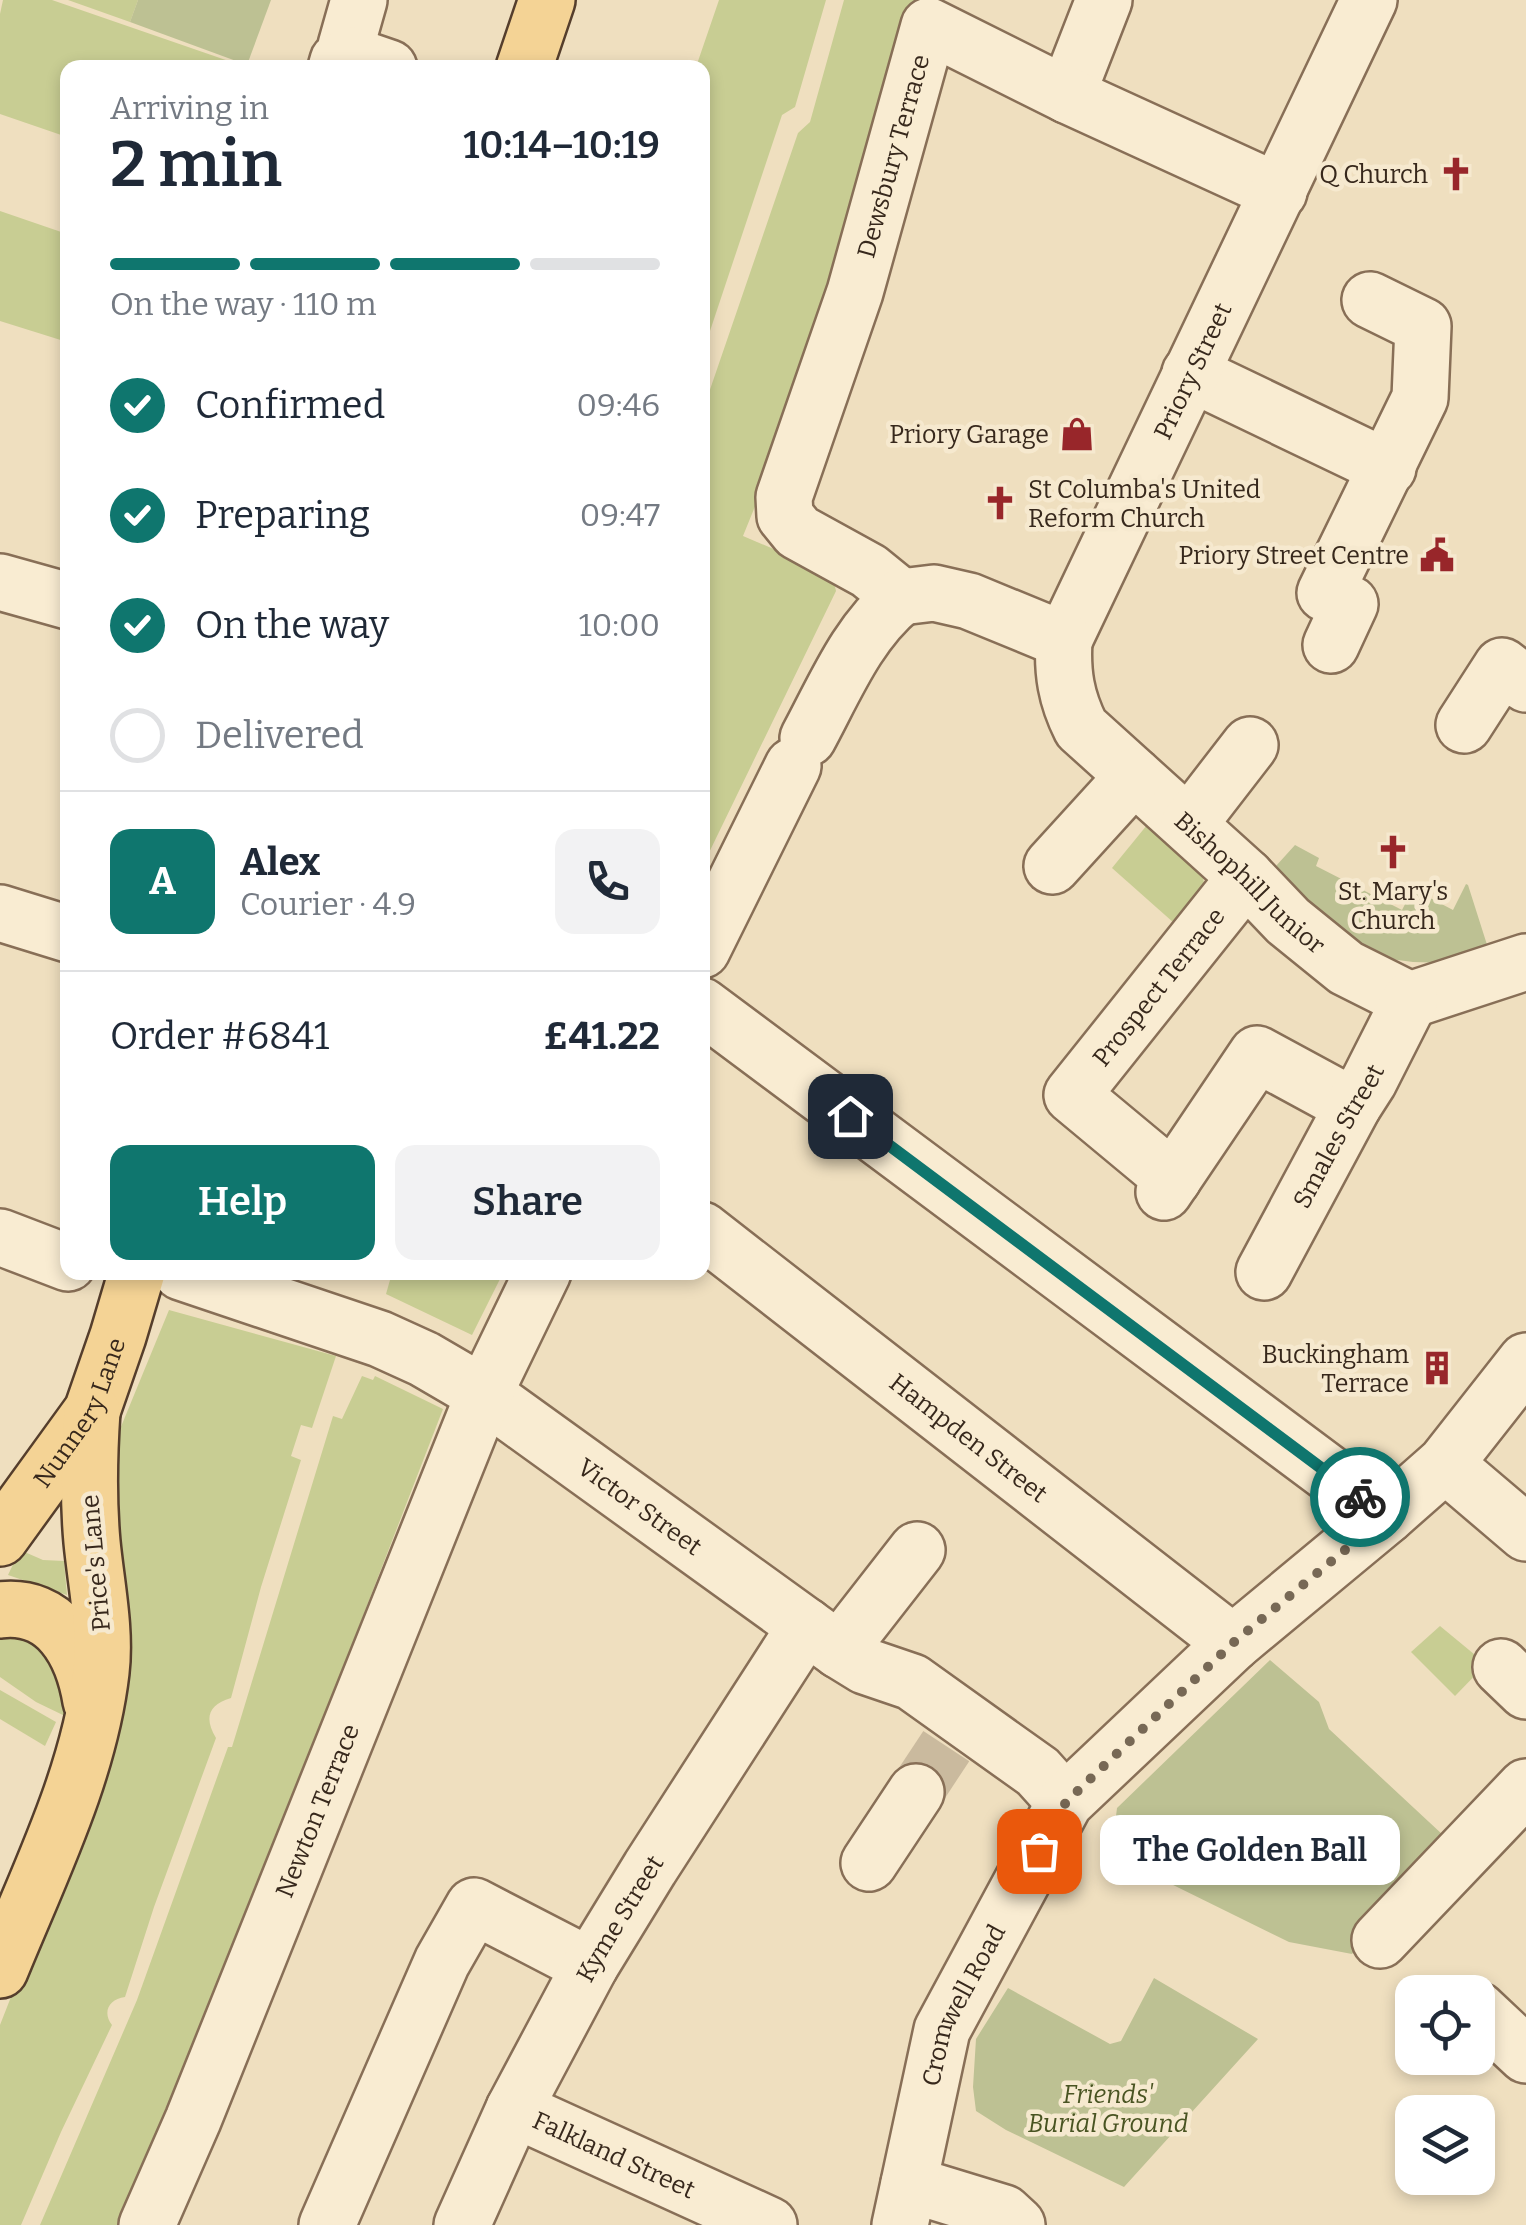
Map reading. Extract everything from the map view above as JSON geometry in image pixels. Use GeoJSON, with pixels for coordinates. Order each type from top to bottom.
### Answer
{"type":"FeatureCollection","features":[{"type":"Feature","properties":{"kind":"main road"},"geometry":{"type":"LineString","coordinates":[[527,60],[547,0]]}},
{"type":"Feature","properties":{"kind":"main road","name":"Nunnery Lane"},"geometry":{"type":"LineString","coordinates":[[0,1538],[92,1411],[135,1280]]}},
{"type":"Feature","properties":{"kind":"main road","name":"Price's Lane"},"geometry":{"type":"LineString","coordinates":[[0,1970],[74,1786],[91,1734],[102,1670],[88,1485],[92,1411]]}},
{"type":"Feature","properties":{"kind":"main road","name":"Price's Lane"},"geometry":{"type":"LineString","coordinates":[[0,1610],[31,1611],[46,1618],[69,1640],[83,1666],[93,1714]]}},
{"type":"Feature","properties":{"kind":"street"},"geometry":{"type":"LineString","coordinates":[[357,60],[346,46],[359,0]]}},
{"type":"Feature","properties":{"kind":"street"},"geometry":{"type":"LineString","coordinates":[[1067,94],[1104,0]]}},
{"type":"Feature","properties":{"kind":"street","name":"Priory Street"},"geometry":{"type":"LineString","coordinates":[[1064,640],[1369,0]]}},
{"type":"Feature","properties":{"kind":"street","name":"Dewsbury Terrace"},"geometry":{"type":"LineString","coordinates":[[901,596],[869,571],[798,532],[785,516],[784,497],[856,292],[929,26],[1278,192]]}},
{"type":"Feature","properties":{"kind":"street"},"geometry":{"type":"LineString","coordinates":[[1331,645],[1350,604],[1325,592],[1420,398],[1423,326],[1370,300]]}},
{"type":"Feature","properties":{"kind":"street"},"geometry":{"type":"LineString","coordinates":[[1190,373],[1388,468]]}},
{"type":"Feature","properties":{"kind":"street"},"geometry":{"type":"LineString","coordinates":[[710,934],[800,752],[862,638],[880,614],[901,596],[934,593],[969,600],[1064,640]]}},
{"type":"Feature","properties":{"kind":"street","name":"Bishophill Junior"},"geometry":{"type":"LineString","coordinates":[[1064,640],[1062,668],[1068,702],[1081,728],[1246,877],[1288,921],[1346,968],[1410,1000]]}},
{"type":"Feature","properties":{"kind":"street"},"geometry":{"type":"LineString","coordinates":[[1464,726],[1502,666],[1526,684]]}},
{"type":"Feature","properties":{"kind":"street"},"geometry":{"type":"LineString","coordinates":[[1188,824],[1250,745]]}},
{"type":"Feature","properties":{"kind":"street"},"geometry":{"type":"LineString","coordinates":[[1052,866],[1134,776]]}},
{"type":"Feature","properties":{"kind":"street","name":"Prospect Terrace"},"geometry":{"type":"LineString","coordinates":[[1246,877],[1072,1095],[1168,1186],[1257,1054],[1371,1094]]}},
{"type":"Feature","properties":{"kind":"street"},"geometry":{"type":"LineString","coordinates":[[0,913],[60,932]]}},
{"type":"Feature","properties":{"kind":"street"},"geometry":{"type":"LineString","coordinates":[[1410,1000],[1526,962]]}},
{"type":"Feature","properties":{"kind":"street","name":"Smales Street"},"geometry":{"type":"LineString","coordinates":[[1264,1272],[1371,1094],[1410,1000]]}},
{"type":"Feature","properties":{"kind":"street"},"geometry":{"type":"LineString","coordinates":[[710,1012],[1386,1516]]}},
{"type":"Feature","properties":{"kind":"street","name":"Hampden Street"},"geometry":{"type":"LineString","coordinates":[[710,1236],[1233,1643]]}},
{"type":"Feature","properties":{"kind":"street"},"geometry":{"type":"LineString","coordinates":[[0,1237],[60,1260]]}},
{"type":"Feature","properties":{"kind":"street","name":"Victor Street"},"geometry":{"type":"LineString","coordinates":[[204,1280],[380,1340],[484,1394],[822,1638],[866,1666],[912,1682],[955,1730],[1038,1772],[1066,1802]]}},
{"type":"Feature","properties":{"kind":"street","name":"Newton Terrace"},"geometry":{"type":"LineString","coordinates":[[147,2225],[484,1394],[539,1280]]}},
{"type":"Feature","properties":{"kind":"street","name":"Cromwell Road"},"geometry":{"type":"LineString","coordinates":[[904,2204],[942,2030],[1066,1802],[1233,1643],[1444,1464],[1526,1361]]}},
{"type":"Feature","properties":{"kind":"street"},"geometry":{"type":"LineString","coordinates":[[1444,1464],[1526,1533]]}},
{"type":"Feature","properties":{"kind":"street","name":"Kyme Street"},"geometry":{"type":"LineString","coordinates":[[462,2225],[514,2109],[590,1966],[650,1868],[822,1638],[917,1550]]}},
{"type":"Feature","properties":{"kind":"street"},"geometry":{"type":"LineString","coordinates":[[1380,1940],[1526,1787]]}},
{"type":"Feature","properties":{"kind":"street"},"geometry":{"type":"LineString","coordinates":[[869,1863],[916,1792]]}},
{"type":"Feature","properties":{"kind":"street"},"geometry":{"type":"LineString","coordinates":[[328,2225],[442,1962],[474,1906],[590,1966]]}},
{"type":"Feature","properties":{"kind":"street"},"geometry":{"type":"LineString","coordinates":[[1495,2026],[1526,2055]]}},
{"type":"Feature","properties":{"kind":"street","name":"Falkland Street"},"geometry":{"type":"LineString","coordinates":[[514,2109],[769,2225]]}},
{"type":"Feature","properties":{"kind":"street"},"geometry":{"type":"LineString","coordinates":[[904,2204],[1004,2214],[1017,2225]]}},
{"type":"Feature","properties":{"kind":"green space"},"geometry":{"type":"Polygon","coordinates":[[[3,0],[52,0],[226,60],[60,60],[60,135],[0,114],[3,0]]]}},
{"type":"Feature","properties":{"kind":"green space"},"geometry":{"type":"Polygon","coordinates":[[[68,0],[138,0],[130,22],[68,0]]]}},
{"type":"Feature","properties":{"kind":"green space"},"geometry":{"type":"Polygon","coordinates":[[[138,0],[271,0],[249,60],[233,60],[130,22],[138,0]]]}},
{"type":"Feature","properties":{"kind":"green space"},"geometry":{"type":"Polygon","coordinates":[[[719,0],[826,0],[795,107],[782,115],[710,331],[710,60],[698,60],[719,0]]]}},
{"type":"Feature","properties":{"kind":"green space"},"geometry":{"type":"Polygon","coordinates":[[[844,0],[916,0],[848,277],[743,536],[832,574],[836,591],[710,851],[710,390],[798,133],[810,122],[844,0]]]}},
{"type":"Feature","properties":{"kind":"green space"},"geometry":{"type":"Polygon","coordinates":[[[0,211],[60,232],[60,340],[0,321],[0,211]]]}},
{"type":"Feature","properties":{"kind":"green space"},"geometry":{"type":"Polygon","coordinates":[[[1147,825],[1203,875],[1204,885],[1174,923],[1112,868],[1147,825]]]}},
{"type":"Feature","properties":{"kind":"green space"},"geometry":{"type":"Polygon","coordinates":[[[1295,845],[1319,858],[1316,866],[1402,910],[1413,889],[1453,910],[1468,885],[1489,951],[1449,963],[1375,957],[1333,932],[1276,866],[1295,845]]]}},
{"type":"Feature","properties":{"kind":"green space"},"geometry":{"type":"Polygon","coordinates":[[[390,1280],[500,1280],[472,1335],[386,1294],[390,1280]]]}},
{"type":"Feature","properties":{"kind":"green space"},"geometry":{"type":"Polygon","coordinates":[[[169,1310],[336,1356],[312,1428],[301,1425],[291,1456],[301,1460],[231,1698],[217,1704],[210,1713],[216,1738],[125,1997],[109,2007],[112,2025],[21,2225],[0,2225],[0,2025],[38,1928],[110,1510],[118,1434],[169,1310]]]}},
{"type":"Feature","properties":{"kind":"green space"},"geometry":{"type":"Polygon","coordinates":[[[362,1376],[373,1380],[375,1376],[443,1409],[247,1916],[117,2225],[40,2225],[137,2000],[228,1747],[232,1747],[333,1416],[342,1419],[362,1376]]]}},
{"type":"Feature","properties":{"kind":"green space"},"geometry":{"type":"Polygon","coordinates":[[[20,1550],[43,1560],[64,1561],[67,1595],[8,1575],[20,1550]]]}},
{"type":"Feature","properties":{"kind":"green space"},"geometry":{"type":"Polygon","coordinates":[[[1440,1626],[1486,1664],[1455,1696],[1411,1652],[1440,1626]]]}},
{"type":"Feature","properties":{"kind":"green space"},"geometry":{"type":"Polygon","coordinates":[[[0,1634],[37,1643],[65,1682],[67,1717],[36,1702],[0,1677],[0,1634]]]}},
{"type":"Feature","properties":{"kind":"green space"},"geometry":{"type":"Polygon","coordinates":[[[1270,1660],[1319,1702],[1329,1729],[1443,1835],[1352,1954],[1289,1942],[1163,1880],[1113,1840],[1117,1808],[1270,1660]]]}},
{"type":"Feature","properties":{"kind":"green space"},"geometry":{"type":"Polygon","coordinates":[[[0,1690],[56,1722],[45,1746],[0,1719],[0,1690]]]}},
{"type":"Feature","properties":{"kind":"green space","name":"Friends' Burial Ground"},"geometry":{"type":"Polygon","coordinates":[[[1154,1978],[1258,2039],[1124,2187],[1006,2130],[976,2111],[976,2039],[1008,1988],[1110,2044],[1121,2041],[1154,1978]]]}},
{"type":"Feature","properties":{"kind":"tunnel"},"geometry":{"type":"LineString","coordinates":[[916,1792],[949,1742]]}},
{"type":"Feature","properties":{"kind":"way so far"},"geometry":{"type":"LineString","coordinates":[[1039,1851],[1066,1802],[1233,1643],[1386,1516],[1360,1497]]}},
{"type":"Feature","properties":{"kind":"place","name":"Q Church"},"geometry":{"type":"Point","coordinates":[1456,174]}},
{"type":"Feature","properties":{"kind":"place","name":"Priory Garage"},"geometry":{"type":"Point","coordinates":[1077,434]}},
{"type":"Feature","properties":{"kind":"place","name":"St Columba's United Reform Church"},"geometry":{"type":"Point","coordinates":[1000,503]}},
{"type":"Feature","properties":{"kind":"place","name":"Priory Street Centre"},"geometry":{"type":"Point","coordinates":[1437,555]}},
{"type":"Feature","properties":{"kind":"place","name":"St. Mary's Church"},"geometry":{"type":"Point","coordinates":[1393,852]}},
{"type":"Feature","properties":{"kind":"place","name":"Buckingham Terrace"},"geometry":{"type":"Point","coordinates":[1437,1368]}},
{"type":"Feature","properties":{"kind":"place","name":"The Golden Ball"},"geometry":{"type":"Point","coordinates":[1039,1851]}},
{"type":"Feature","properties":{"kind":"route"},"geometry":{"type":"LineString","coordinates":[[850,1116],[1360,1497]]}}]}
